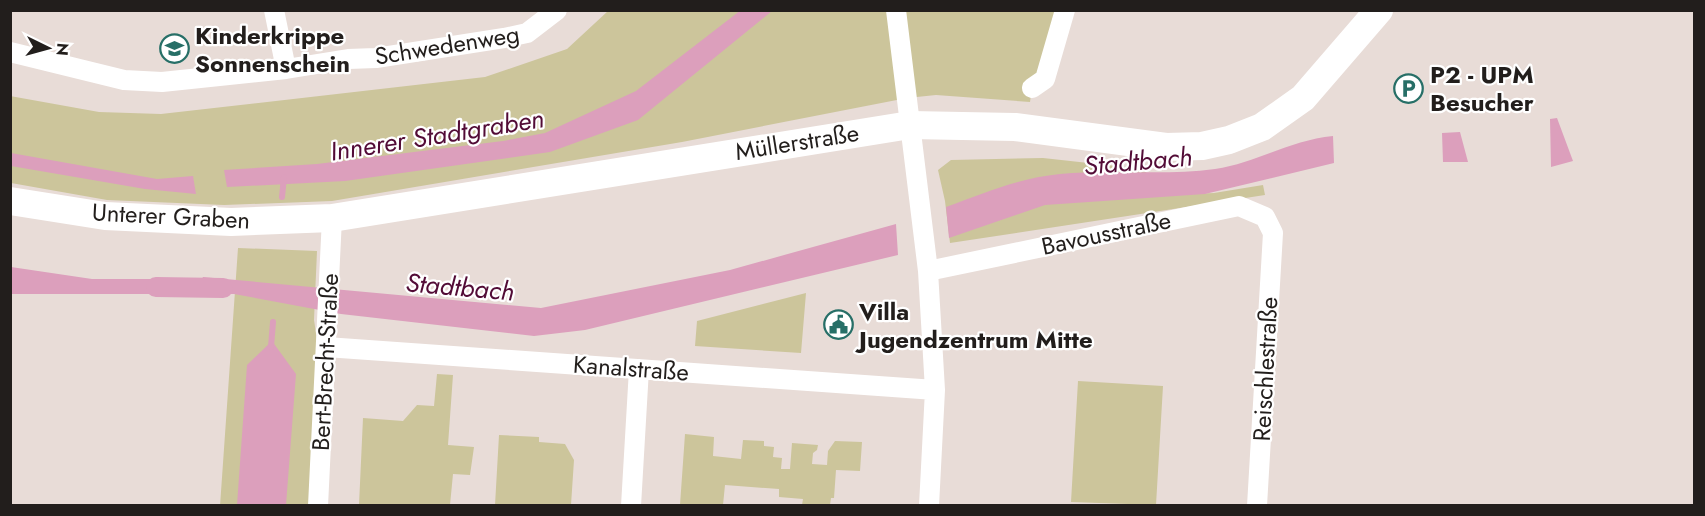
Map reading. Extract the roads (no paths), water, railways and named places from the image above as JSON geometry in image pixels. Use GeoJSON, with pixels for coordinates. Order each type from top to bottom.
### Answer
{"type":"FeatureCollection","features":[{"type":"Feature","properties":{"kind":"street"},"geometry":{"type":"LineString","coordinates":[[274,10],[286,69]]}},
{"type":"Feature","properties":{"kind":"street","name":"Schwedenweg"},"geometry":{"type":"LineString","coordinates":[[10,52],[124,80],[162,82],[286,69],[348,59],[376,58],[527,33],[557,10]]}},
{"type":"Feature","properties":{"kind":"street"},"geometry":{"type":"LineString","coordinates":[[896,10],[928,271],[935,390],[929,506]]}},
{"type":"Feature","properties":{"kind":"street"},"geometry":{"type":"LineString","coordinates":[[1032,88],[1045,79],[1065,10]]}},
{"type":"Feature","properties":{"kind":"street","name":"Müllerstraße"},"geometry":{"type":"LineString","coordinates":[[332,218],[910,125],[1015,127],[1166,147],[1202,146],[1230,140],[1262,127],[1303,98],[1379,10]]}},
{"type":"Feature","properties":{"kind":"street","name":"Unterer Graben"},"geometry":{"type":"LineString","coordinates":[[10,201],[105,216],[231,222],[332,218]]}},
{"type":"Feature","properties":{"kind":"street","name":"Bavousstraße"},"geometry":{"type":"LineString","coordinates":[[928,271],[1239,206],[1265,217],[1273,233]]}},
{"type":"Feature","properties":{"kind":"street","name":"Bert-Brecht-Straße"},"geometry":{"type":"LineString","coordinates":[[318,506],[332,218]]}},
{"type":"Feature","properties":{"kind":"street","name":"Reischlestraße"},"geometry":{"type":"LineString","coordinates":[[1257,506],[1273,233]]}},
{"type":"Feature","properties":{"kind":"street","name":"Kanalstraße"},"geometry":{"type":"LineString","coordinates":[[326,347],[935,390]]}},
{"type":"Feature","properties":{"kind":"street"},"geometry":{"type":"LineString","coordinates":[[631,506],[639,369]]}},
{"type":"Feature","properties":{"kind":"waterway"},"geometry":{"type":"LineString","coordinates":[[282,197],[284,177]]}},
{"type":"Feature","properties":{"kind":"waterway","name":"Stadtbach"},"geometry":{"type":"LineString","coordinates":[[156,287],[223,288]]}},
{"type":"Feature","properties":{"kind":"waterway"},"geometry":{"type":"LineString","coordinates":[[271,347],[273,322]]}},
{"type":"Feature","properties":{"kind":"place","name":"Kinderkrippe Sonnenschein"},"geometry":{"type":"Point","coordinates":[174,49]}},
{"type":"Feature","properties":{"kind":"place","name":"P2 - UPM Besucher"},"geometry":{"type":"Point","coordinates":[1409,88]}},
{"type":"Feature","properties":{"kind":"place","name":"Villa Jugendzentrum Mitte"},"geometry":{"type":"Point","coordinates":[838,325]}},
{"type":"Feature","properties":{"kind":"water label","name":"Innerer Stadtgraben"},"geometry":{"type":"Point","coordinates":[437,135]}}]}
